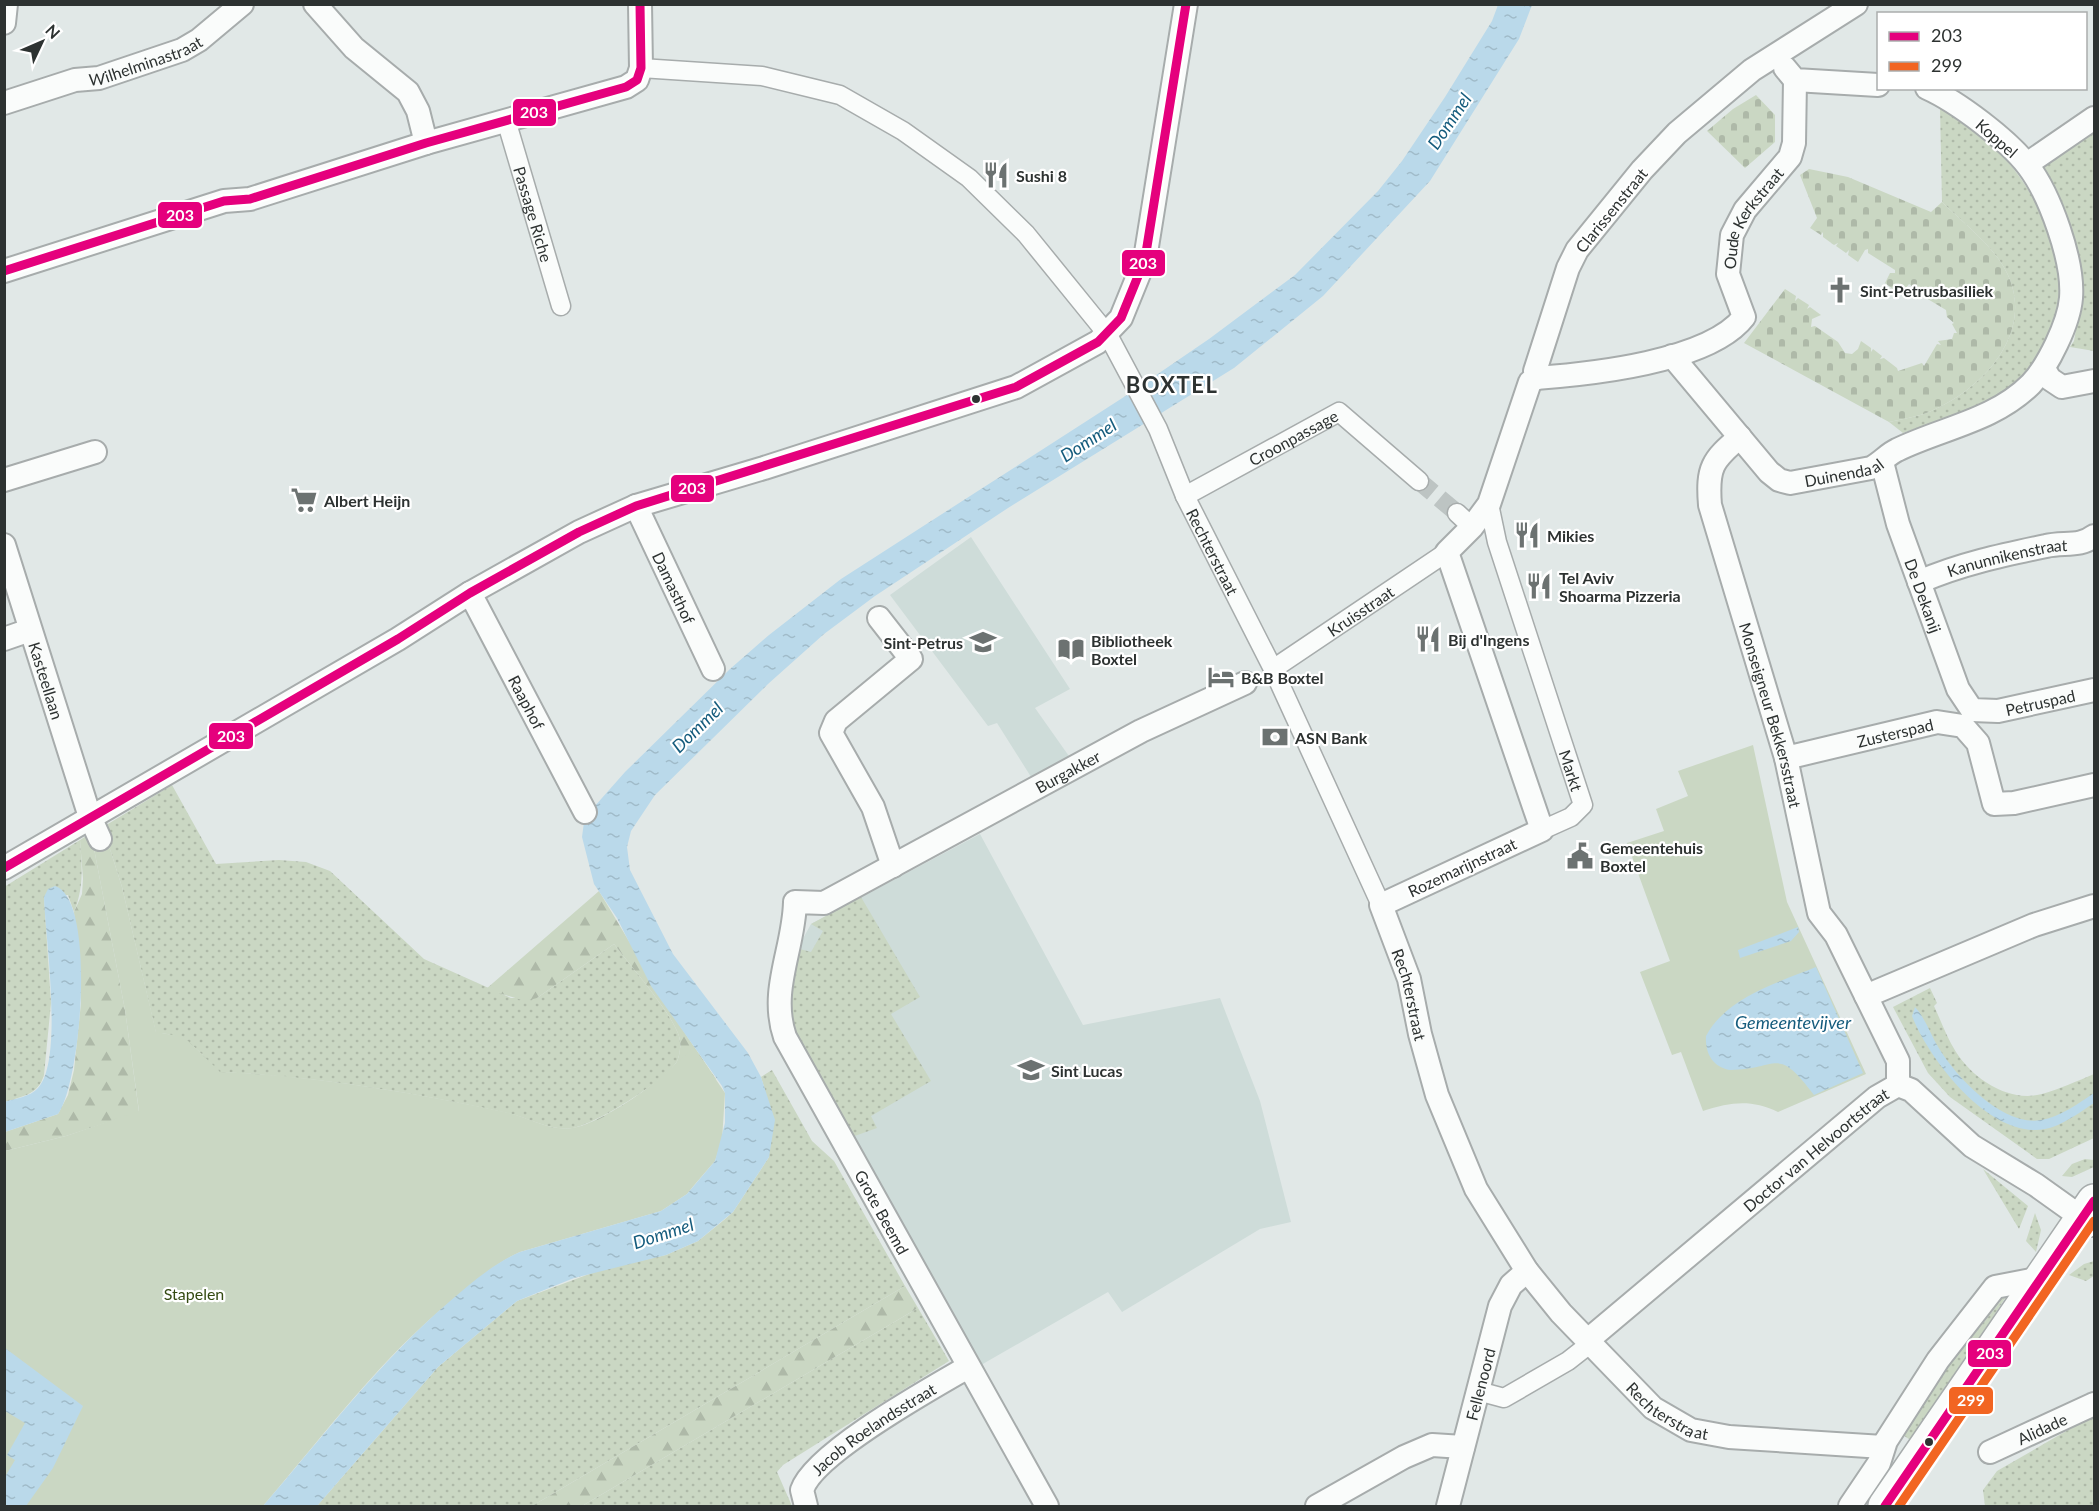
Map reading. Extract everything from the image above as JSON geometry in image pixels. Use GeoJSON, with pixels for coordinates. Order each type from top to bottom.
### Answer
{"type":"FeatureCollection","features":[{"type":"Feature","properties":{"kind":"main road"},"geometry":{"type":"LineString","coordinates":[[1885,1506],[2042,1278],[2090,1215]]}},
{"type":"Feature","properties":{"kind":"street"},"geometry":{"type":"LineString","coordinates":[[4,23],[6,4]]}},
{"type":"Feature","properties":{"kind":"street","name":"Wilhelminastraat"},"geometry":{"type":"LineString","coordinates":[[4,103],[75,80],[99,78],[182,50],[199,40],[242,4]]}},
{"type":"Feature","properties":{"kind":"street"},"geometry":{"type":"LineString","coordinates":[[315,4],[354,48],[408,92],[418,111],[426,143]]}},
{"type":"Feature","properties":{"kind":"street"},"geometry":{"type":"LineString","coordinates":[[4,271],[224,201],[250,199],[426,143],[626,87],[636,80],[641,68],[640,4]]}},
{"type":"Feature","properties":{"kind":"street"},"geometry":{"type":"LineString","coordinates":[[4,868],[398,639],[470,593],[579,532],[636,507],[1016,387],[1108,335],[1121,318],[1145,259],[1186,4]]}},
{"type":"Feature","properties":{"kind":"street","name":"Clarissenstraat"},"geometry":{"type":"LineString","coordinates":[[1489,504],[1530,382],[1536,378],[1535,371],[1560,288],[1577,250],[1677,133],[1718,97],[1775,55],[1856,4]]}},
{"type":"Feature","properties":{"kind":"street"},"geometry":{"type":"LineString","coordinates":[[1775,55],[1795,80],[1877,85]]}},
{"type":"Feature","properties":{"kind":"street","name":"Rechterstraat"},"geometry":{"type":"LineString","coordinates":[[641,68],[762,76],[840,95],[903,131],[969,178],[1026,234],[1108,335],[1131,383],[1158,429],[1185,495],[1273,669],[1381,904],[1409,979],[1420,1034],[1441,1105],[1476,1189],[1527,1270],[1561,1313],[1653,1408],[1691,1430],[1729,1437],[1883,1447]]}},
{"type":"Feature","properties":{"kind":"street","name":"Oude Kerkstraat"},"geometry":{"type":"LineString","coordinates":[[1536,378],[1608,372],[1672,356],[1727,334],[1744,317],[1728,274],[1732,235],[1745,210],[1790,156],[1794,143],[1795,80]]}},
{"type":"Feature","properties":{"kind":"street","name":"Koppel"},"geometry":{"type":"LineString","coordinates":[[1931,90],[1961,107],[2027,164],[2094,118]]}},
{"type":"Feature","properties":{"kind":"street","name":"Passage Riche"},"geometry":{"type":"LineString","coordinates":[[506,120],[561,306]]}},
{"type":"Feature","properties":{"kind":"street","name":"Duinendaal"},"geometry":{"type":"LineString","coordinates":[[1672,356],[1769,472],[1779,480],[1790,483],[1871,468],[1882,462],[1894,450],[1962,426],[1999,407],[2030,385],[2044,369],[2059,338],[2071,299],[2066,255],[2048,198],[2027,164]]}},
{"type":"Feature","properties":{"kind":"street"},"geometry":{"type":"LineString","coordinates":[[2044,369],[2050,379],[2062,387],[2094,381]]}},
{"type":"Feature","properties":{"kind":"street","name":"Croonpassage"},"geometry":{"type":"LineString","coordinates":[[1185,495],[1339,412],[1419,481]]}},
{"type":"Feature","properties":{"kind":"street","name":"Monseigneur Bekkersstraat"},"geometry":{"type":"LineString","coordinates":[[1740,437],[1721,453],[1711,466],[1710,505],[1786,758],[1819,913],[1836,936],[1898,1061],[1898,1085]]}},
{"type":"Feature","properties":{"kind":"street"},"geometry":{"type":"LineString","coordinates":[[4,480],[95,452]]}},
{"type":"Feature","properties":{"kind":"street","name":"De Dekanij"},"geometry":{"type":"LineString","coordinates":[[1882,462],[1898,524],[1958,689],[1972,710],[1987,712]]}},
{"type":"Feature","properties":{"kind":"street"},"geometry":{"type":"LineString","coordinates":[[1489,504],[1465,520],[1447,552],[1542,830]]}},
{"type":"Feature","properties":{"kind":"street","name":"Markt"},"geometry":{"type":"LineString","coordinates":[[1489,504],[1497,542],[1583,805],[1571,817],[1542,830]]}},
{"type":"Feature","properties":{"kind":"street","name":"Damasthof"},"geometry":{"type":"LineString","coordinates":[[636,507],[713,669]]}},
{"type":"Feature","properties":{"kind":"street","name":"Kanunnikenstraat"},"geometry":{"type":"LineString","coordinates":[[1919,582],[1973,562],[2060,543],[2082,544],[2094,536]]}},
{"type":"Feature","properties":{"kind":"street","name":"Kasteellaan"},"geometry":{"type":"LineString","coordinates":[[4,545],[90,817],[100,839]]}},
{"type":"Feature","properties":{"kind":"street","name":"Kruisstraat"},"geometry":{"type":"LineString","coordinates":[[1273,669],[1447,552]]}},
{"type":"Feature","properties":{"kind":"street","name":"Raaphof"},"geometry":{"type":"LineString","coordinates":[[470,593],[585,812]]}},
{"type":"Feature","properties":{"kind":"street"},"geometry":{"type":"LineString","coordinates":[[879,618],[911,660],[836,721],[831,733],[873,807],[893,866]]}},
{"type":"Feature","properties":{"kind":"street"},"geometry":{"type":"LineString","coordinates":[[4,639],[30,630]]}},
{"type":"Feature","properties":{"kind":"street","name":"Burgakker"},"geometry":{"type":"LineString","coordinates":[[795,902],[824,903],[1141,730],[1245,683]]}},
{"type":"Feature","properties":{"kind":"street","name":"Petruspad"},"geometry":{"type":"LineString","coordinates":[[1987,712],[2094,690]]}},
{"type":"Feature","properties":{"kind":"street","name":"Zusterspad"},"geometry":{"type":"LineString","coordinates":[[1786,758],[1937,722],[1963,726],[1978,743],[1994,804],[2014,803],[2094,784]]}},
{"type":"Feature","properties":{"kind":"street","name":"Rozemarijnstraat"},"geometry":{"type":"LineString","coordinates":[[1381,904],[1542,830]]}},
{"type":"Feature","properties":{"kind":"street","name":"Grote Beemd"},"geometry":{"type":"LineString","coordinates":[[795,902],[778,995],[778,1019],[785,1037],[1047,1506]]}},
{"type":"Feature","properties":{"kind":"street"},"geometry":{"type":"LineString","coordinates":[[1866,996],[2034,925],[2094,906]]}},
{"type":"Feature","properties":{"kind":"street","name":"Doctor van Helvoortstraat"},"geometry":{"type":"LineString","coordinates":[[1589,1342],[1624,1308],[1708,1237],[1877,1097],[1898,1085],[1911,1089],[1972,1146],[2090,1215]]}},
{"type":"Feature","properties":{"kind":"street","name":"Fellenoord"},"geometry":{"type":"LineString","coordinates":[[1448,1506],[1500,1305],[1511,1285],[1527,1270]]}},
{"type":"Feature","properties":{"kind":"street"},"geometry":{"type":"LineString","coordinates":[[1850,1506],[1879,1464],[1883,1447],[1938,1360],[1995,1287],[2042,1278]]}},
{"type":"Feature","properties":{"kind":"street"},"geometry":{"type":"LineString","coordinates":[[1478,1391],[1504,1398],[1568,1361],[1589,1342]]}},
{"type":"Feature","properties":{"kind":"street","name":"Jacob Roelandsstraat"},"geometry":{"type":"LineString","coordinates":[[806,1506],[802,1490],[811,1473],[859,1436],[968,1367]]}},
{"type":"Feature","properties":{"kind":"street","name":"Alidade"},"geometry":{"type":"LineString","coordinates":[[1990,1452],[2094,1404]]}},
{"type":"Feature","properties":{"kind":"street"},"geometry":{"type":"LineString","coordinates":[[1317,1506],[1404,1457],[1432,1445],[1463,1447]]}},
{"type":"Feature","properties":{"kind":"shaded area","name":"Sint-Petrus"},"geometry":{"type":"Polygon","coordinates":[[[971,537],[1070,689],[1035,708],[1071,759],[1033,780],[997,723],[988,726],[890,595],[971,537]]]}},
{"type":"Feature","properties":{"kind":"shaded area","name":"Sint Lucas"},"geometry":{"type":"Polygon","coordinates":[[[980,834],[1083,1025],[1220,998],[1260,1101],[1291,1222],[1260,1229],[1122,1312],[1108,1292],[981,1365],[852,1137],[789,1009],[800,944],[811,924],[980,834]]]}},
{"type":"Feature","properties":{"kind":"green space"},"geometry":{"type":"Polygon","coordinates":[[[1756,95],[1775,115],[1775,142],[1745,168],[1707,131],[1733,109],[1756,95]]]}},
{"type":"Feature","properties":{"kind":"green space"},"geometry":{"type":"Polygon","coordinates":[[[1940,108],[1998,152],[2032,195],[2043,217],[2058,265],[2061,289],[2060,312],[2055,333],[2049,344],[2029,372],[2009,390],[1949,418],[1903,433],[1889,422],[1924,414],[1949,402],[1985,374],[1999,357],[2009,338],[2014,317],[2014,295],[2001,263],[1986,244],[1942,202],[1940,108]]]}},
{"type":"Feature","properties":{"kind":"green space"},"geometry":{"type":"Polygon","coordinates":[[[2094,128],[2094,351],[2070,347],[2074,341],[2082,294],[2036,164],[2094,128]]]}},
{"type":"Feature","properties":{"kind":"green space"},"geometry":{"type":"Polygon","coordinates":[[[1809,169],[1848,177],[1931,212],[1942,202],[1986,244],[2001,263],[2014,295],[2014,317],[2009,338],[1999,357],[1985,374],[1949,402],[1924,414],[1889,422],[1744,343],[1785,289],[1796,296],[1795,301],[1798,298],[1809,305],[1807,309],[1810,307],[1821,315],[1812,319],[1811,327],[1815,326],[1838,342],[1845,353],[1852,354],[1858,349],[1861,341],[1871,348],[1871,352],[1873,349],[1882,356],[1880,359],[1884,358],[1898,371],[1922,363],[1924,366],[1937,344],[1941,345],[1938,341],[1952,339],[1954,333],[1957,333],[1952,324],[1954,323],[1947,317],[1946,310],[1926,298],[1927,294],[1924,296],[1909,284],[1901,295],[1896,292],[1898,289],[1894,290],[1885,283],[1890,273],[1895,273],[1895,270],[1868,253],[1868,249],[1858,262],[1848,255],[1849,250],[1846,253],[1836,246],[1838,243],[1834,245],[1823,237],[1823,232],[1821,235],[1810,228],[1817,218],[1800,175],[1809,169]]]}},
{"type":"Feature","properties":{"kind":"green space"},"geometry":{"type":"Polygon","coordinates":[[[1753,745],[1787,902],[1866,1074],[1778,1112],[1759,1105],[1741,1103],[1703,1111],[1681,1052],[1672,1055],[1640,972],[1670,961],[1627,843],[1664,831],[1656,809],[1688,796],[1678,771],[1753,745]]]}},
{"type":"Feature","properties":{"kind":"green space"},"geometry":{"type":"Polygon","coordinates":[[[172,785],[216,864],[279,860],[306,862],[330,871],[424,959],[511,998],[537,998],[614,944],[671,1020],[680,1041],[677,1061],[658,1081],[612,1111],[583,1125],[564,1129],[546,1126],[512,1114],[398,1092],[327,1081],[219,1072],[184,1040],[156,1033],[122,887],[103,827],[172,785]]]}},
{"type":"Feature","properties":{"kind":"green space","name":"Stapelen"},"geometry":{"type":"Polygon","coordinates":[[[103,827],[122,887],[156,1032],[184,1037],[220,1072],[327,1081],[398,1092],[504,1112],[547,1126],[565,1129],[590,1123],[623,1106],[654,1083],[694,1047],[725,1093],[722,1140],[715,1161],[687,1194],[661,1211],[520,1252],[487,1272],[429,1320],[378,1371],[263,1506],[5,1506],[5,1151],[66,1136],[139,1111],[125,1010],[91,833],[103,827]]]}},
{"type":"Feature","properties":{"kind":"green space"},"geometry":{"type":"Polygon","coordinates":[[[91,833],[125,1010],[139,1112],[66,1136],[5,1151],[5,1132],[58,1114],[68,1095],[74,1070],[81,1003],[74,912],[82,894],[80,840],[91,833]]]}},
{"type":"Feature","properties":{"kind":"green space"},"geometry":{"type":"Polygon","coordinates":[[[80,840],[81,885],[74,912],[68,895],[44,897],[51,1003],[44,1075],[34,1091],[5,1102],[4,887],[80,840]]]}},
{"type":"Feature","properties":{"kind":"green space"},"geometry":{"type":"Polygon","coordinates":[[[599,891],[676,1020],[716,1079],[579,1168],[235,1108],[173,1033],[184,1037],[220,1072],[327,1081],[397,1092],[512,1114],[555,1128],[564,1129],[583,1125],[612,1111],[644,1091],[676,1063],[680,1053],[680,1041],[671,1020],[662,1007],[614,944],[537,998],[525,1001],[486,989],[599,891]]]}},
{"type":"Feature","properties":{"kind":"green space"},"geometry":{"type":"Polygon","coordinates":[[[861,897],[920,997],[891,1014],[931,1081],[871,1116],[877,1128],[852,1137],[796,1038],[789,1009],[800,949],[811,952],[823,931],[811,924],[861,897]]]}},
{"type":"Feature","properties":{"kind":"green space"},"geometry":{"type":"Polygon","coordinates":[[[1930,988],[1937,1003],[1934,1006],[1956,1052],[1972,1071],[1993,1086],[2005,1092],[2030,1096],[2055,1090],[2094,1074],[2094,1138],[2049,1159],[2037,1159],[1950,1097],[1928,1073],[1893,1007],[1930,988]]]}},
{"type":"Feature","properties":{"kind":"green space"},"geometry":{"type":"Polygon","coordinates":[[[772,1070],[812,1141],[834,1161],[905,1286],[532,1506],[317,1506],[438,1367],[517,1301],[600,1270],[666,1255],[698,1241],[733,1212],[769,1157],[764,1087],[761,1077],[772,1070]]]}},
{"type":"Feature","properties":{"kind":"green space"},"geometry":{"type":"Polygon","coordinates":[[[2085,1159],[2094,1160],[2094,1167],[2072,1177],[2062,1176],[2072,1164],[2085,1159]]]}},
{"type":"Feature","properties":{"kind":"green space"},"geometry":{"type":"Polygon","coordinates":[[[1983,1169],[2028,1206],[2019,1229],[1983,1169]]]}},
{"type":"Feature","properties":{"kind":"green space"},"geometry":{"type":"Polygon","coordinates":[[[2035,1213],[2041,1230],[2036,1252],[2026,1241],[2035,1213]]]}},
{"type":"Feature","properties":{"kind":"green space"},"geometry":{"type":"Polygon","coordinates":[[[2094,1261],[2094,1276],[2086,1281],[2069,1275],[2084,1264],[2094,1261]]]}},
{"type":"Feature","properties":{"kind":"green space"},"geometry":{"type":"Polygon","coordinates":[[[905,1286],[918,1308],[582,1506],[532,1506],[905,1286]]]}},
{"type":"Feature","properties":{"kind":"green space"},"geometry":{"type":"Polygon","coordinates":[[[2009,1292],[1913,1442],[1903,1435],[1947,1368],[2000,1302],[1998,1298],[2009,1292]]]}},
{"type":"Feature","properties":{"kind":"green space"},"geometry":{"type":"Polygon","coordinates":[[[918,1308],[949,1361],[783,1465],[777,1472],[792,1506],[582,1506],[918,1308]]]}},
{"type":"Feature","properties":{"kind":"green space"},"geometry":{"type":"Polygon","coordinates":[[[2094,1415],[2094,1506],[1985,1506],[1983,1490],[1997,1471],[2094,1415]]]}},
{"type":"Feature","properties":{"kind":"water","name":"Dommel"},"geometry":{"type":"Polygon","coordinates":[[[1498,5],[1532,5],[1519,39],[1430,181],[1323,296],[1234,368],[1008,508],[875,596],[824,634],[768,684],[655,795],[631,831],[627,847],[630,870],[673,954],[748,1053],[761,1077],[775,1120],[769,1157],[733,1212],[698,1241],[666,1255],[574,1278],[517,1301],[438,1367],[317,1506],[263,1506],[398,1350],[423,1325],[483,1274],[520,1252],[661,1211],[687,1194],[715,1161],[725,1123],[725,1093],[651,986],[617,918],[594,884],[582,837],[584,822],[594,807],[625,772],[730,669],[769,635],[841,579],[1127,395],[1209,339],[1295,275],[1378,191],[1402,161],[1492,21],[1498,5]]]}},
{"type":"Feature","properties":{"kind":"water"},"geometry":{"type":"Polygon","coordinates":[[[55,886],[68,898],[76,923],[80,956],[81,993],[73,1067],[66,1096],[58,1114],[5,1132],[5,1102],[35,1091],[46,1074],[52,1026],[44,897],[48,889],[55,886]]]}},
{"type":"Feature","properties":{"kind":"water"},"geometry":{"type":"Polygon","coordinates":[[[1798,927],[1799,932],[1791,941],[1740,958],[1738,950],[1798,927]]]}},
{"type":"Feature","properties":{"kind":"water","name":"Gemeentevijver"},"geometry":{"type":"Polygon","coordinates":[[[1816,967],[1863,1073],[1814,1095],[1792,1070],[1784,1065],[1776,1063],[1730,1070],[1719,1066],[1711,1059],[1706,1036],[1715,1022],[1727,1011],[1754,993],[1816,967]]]}},
{"type":"Feature","properties":{"kind":"water"},"geometry":{"type":"Polygon","coordinates":[[[1915,1007],[1948,1062],[1970,1087],[1998,1109],[2027,1120],[2041,1120],[2062,1113],[2094,1093],[2094,1103],[2064,1122],[2045,1129],[2024,1129],[2004,1122],[1984,1110],[1947,1074],[1920,1034],[1912,1016],[1915,1007]]]}},
{"type":"Feature","properties":{"kind":"water"},"geometry":{"type":"Polygon","coordinates":[[[5,1348],[83,1406],[53,1468],[26,1506],[5,1506],[5,1477],[15,1460],[7,1455],[25,1423],[5,1411],[5,1348]]]}},
{"type":"Feature","properties":{"kind":"tunnel"},"geometry":{"type":"LineString","coordinates":[[1419,481],[1457,513]]}},
{"type":"Feature","properties":{"kind":"transit line","name":"203"},"geometry":{"type":"LineString","coordinates":[[4,271],[224,201],[250,199],[426,143],[626,87],[637,80],[641,68],[640,4]]}},
{"type":"Feature","properties":{"kind":"transit line","name":"203"},"geometry":{"type":"LineString","coordinates":[[4,868],[398,639],[470,593],[579,532],[636,506],[1016,387],[1098,342],[1121,318],[1145,259],[1186,4]]}},
{"type":"Feature","properties":{"kind":"transit line","name":"203"},"geometry":{"type":"LineString","coordinates":[[1885,1506],[2094,1201]]}},
{"type":"Feature","properties":{"kind":"transit line","name":"299"},"geometry":{"type":"LineString","coordinates":[[1899,1506],[2094,1221]]}},
{"type":"Feature","properties":{"kind":"place","name":"Sushi 8"},"geometry":{"type":"Point","coordinates":[996,175]}},
{"type":"Feature","properties":{"kind":"place","name":"Sint-Petrusbasiliek"},"geometry":{"type":"Point","coordinates":[1840,290]}},
{"type":"Feature","properties":{"kind":"place","name":"Albert Heijn"},"geometry":{"type":"Point","coordinates":[304,500]}},
{"type":"Feature","properties":{"kind":"place","name":"Mikies"},"geometry":{"type":"Point","coordinates":[1527,535]}},
{"type":"Feature","properties":{"kind":"place","name":"Tel Aviv Shoarma Pizzeria"},"geometry":{"type":"Point","coordinates":[1539,586]}},
{"type":"Feature","properties":{"kind":"place","name":"Bij d'Ingens"},"geometry":{"type":"Point","coordinates":[1428,639]}},
{"type":"Feature","properties":{"kind":"place","name":"Sint-Petrus"},"geometry":{"type":"Point","coordinates":[983,642]}},
{"type":"Feature","properties":{"kind":"place","name":"Bibliotheek Boxtel"},"geometry":{"type":"Point","coordinates":[1071,649]}},
{"type":"Feature","properties":{"kind":"place","name":"B&B Boxtel"},"geometry":{"type":"Point","coordinates":[1221,677]}},
{"type":"Feature","properties":{"kind":"place","name":"ASN Bank"},"geometry":{"type":"Point","coordinates":[1275,737]}},
{"type":"Feature","properties":{"kind":"place","name":"Gemeentehuis Boxtel"},"geometry":{"type":"Point","coordinates":[1580,856]}},
{"type":"Feature","properties":{"kind":"place","name":"Sint Lucas"},"geometry":{"type":"Point","coordinates":[1031,1070]}},
{"type":"Feature","properties":{"kind":"district","name":"BOXTEL"},"geometry":{"type":"Point","coordinates":[1172,384]}}]}
